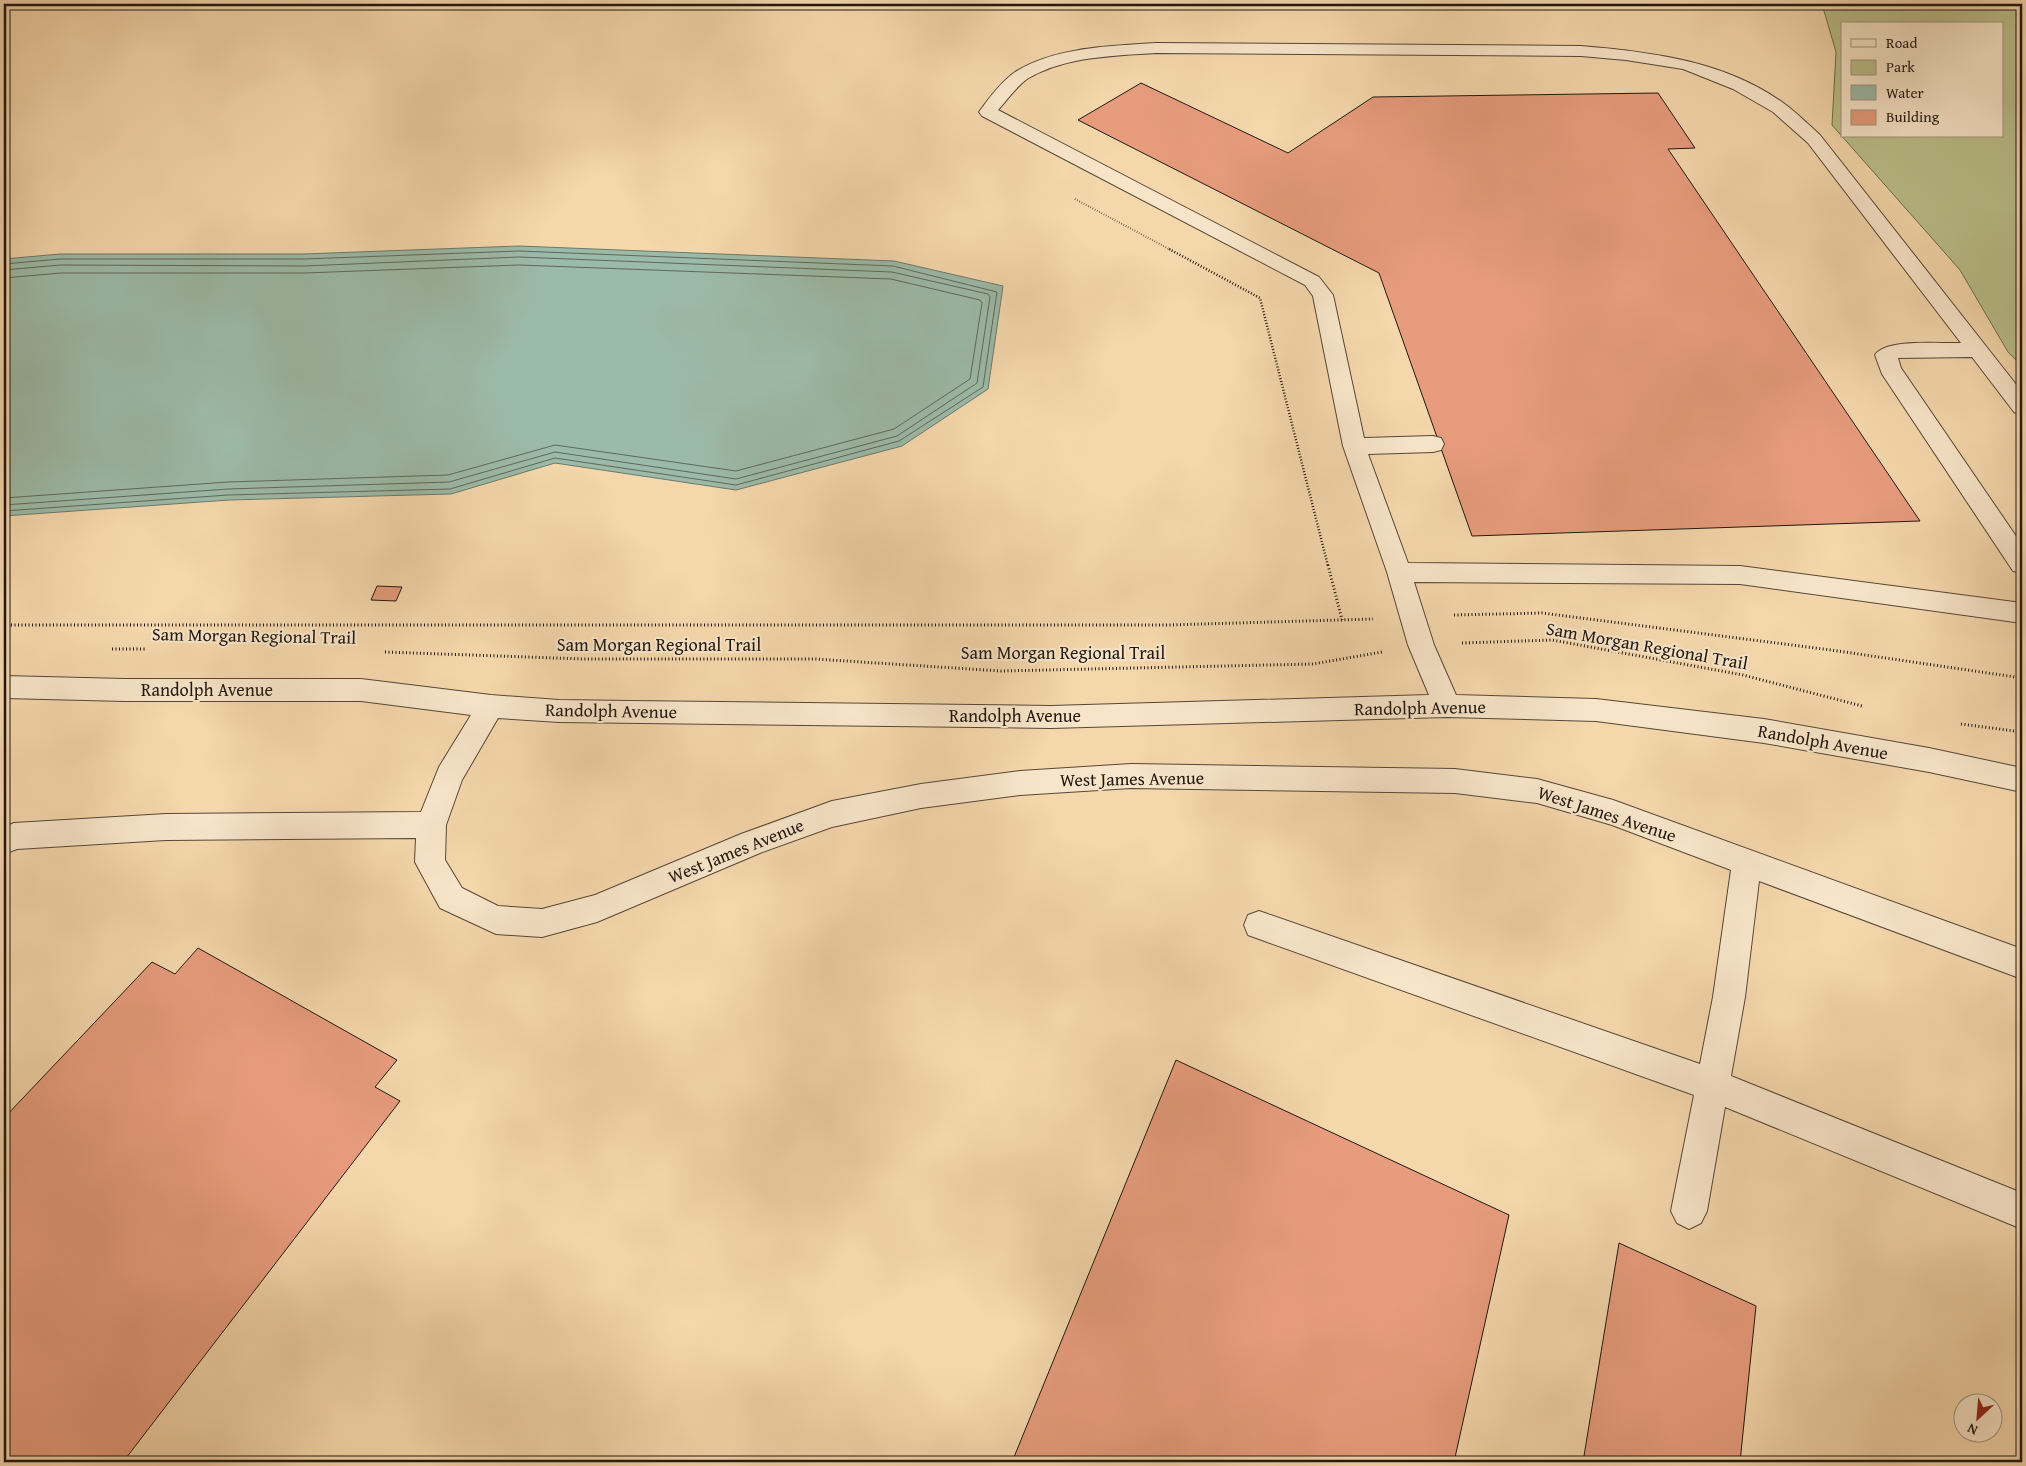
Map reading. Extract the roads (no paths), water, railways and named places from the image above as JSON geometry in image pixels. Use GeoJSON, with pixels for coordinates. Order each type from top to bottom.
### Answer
{"type":"FeatureCollection","features":[{"type":"Feature","properties":{"kind":"street"},"geometry":{"type":"LineString","coordinates":[[1447,706],[1421,645],[1399,572],[1354,446],[1323,295],[1312,281],[988,112],[1002,94],[1022,76],[1050,63],[1101,52],[1156,48],[1581,51],[1687,65],[1739,85],[1779,108],[1814,139],[2022,406]]}},
{"type":"Feature","properties":{"kind":"street"},"geometry":{"type":"LineString","coordinates":[[1979,350],[1894,351],[1886,355],[1890,369],[2022,564]]}},
{"type":"Feature","properties":{"kind":"street"},"geometry":{"type":"LineString","coordinates":[[1354,446],[1433,444]]}},
{"type":"Feature","properties":{"kind":"street"},"geometry":{"type":"LineString","coordinates":[[1399,572],[1740,575],[2022,613]]}},
{"type":"Feature","properties":{"kind":"street","name":"Randolph Avenue"},"geometry":{"type":"LineString","coordinates":[[4,687],[125,690],[361,690],[492,706],[559,711],[621,712],[1051,717],[1447,706],[1596,710],[1764,731],[1929,760],[2022,780]]}},
{"type":"Feature","properties":{"kind":"street","name":"West James Avenue"},"geometry":{"type":"LineString","coordinates":[[492,706],[449,776],[431,825],[430,862],[451,898],[496,920],[542,923],[597,908],[750,843],[832,814],[921,796],[1020,782],[1131,776],[1455,781],[1537,791],[1613,813],[2022,964]]}},
{"type":"Feature","properties":{"kind":"street"},"geometry":{"type":"LineString","coordinates":[[4,841],[14,836],[166,828],[341,828],[431,825]]}},
{"type":"Feature","properties":{"kind":"street"},"geometry":{"type":"LineString","coordinates":[[1689,1211],[1730,997],[1747,862]]}},
{"type":"Feature","properties":{"kind":"street"},"geometry":{"type":"LineString","coordinates":[[1259,925],[1713,1085],[2022,1211]]}},
{"type":"Feature","properties":{"kind":"water"},"geometry":{"type":"Polygon","coordinates":[[[519,246],[894,261],[1003,286],[988,389],[902,446],[736,490],[555,463],[451,494],[229,500],[4,516],[4,259],[60,254],[303,254],[519,246]]]}}]}
